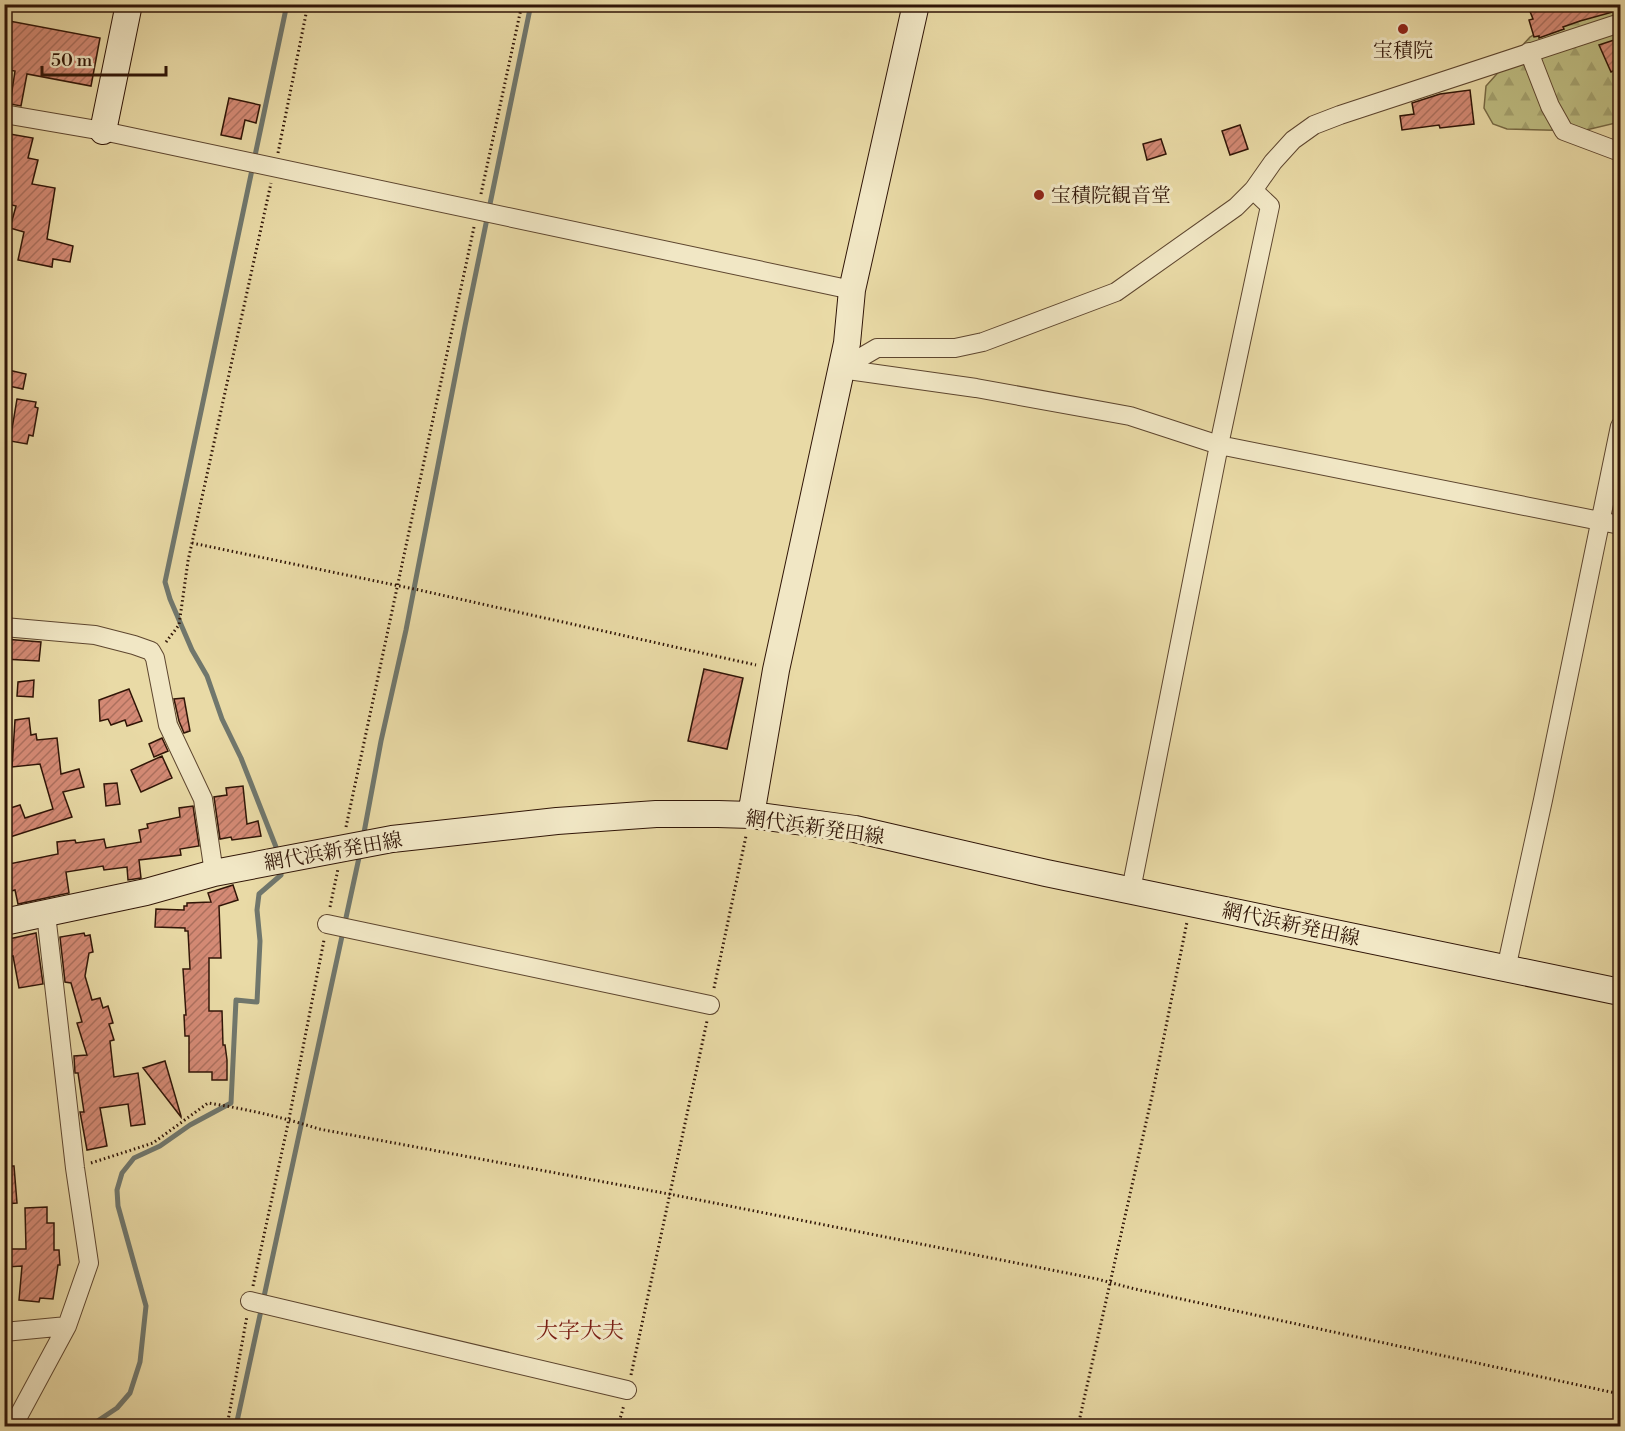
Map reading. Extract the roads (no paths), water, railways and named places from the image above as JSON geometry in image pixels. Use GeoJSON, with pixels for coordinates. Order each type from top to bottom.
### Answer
{"type":"FeatureCollection","features":[{"type":"Feature","properties":{"kind":"main road"},"geometry":{"type":"LineString","coordinates":[[103,131],[129,4]]}},
{"type":"Feature","properties":{"kind":"main road"},"geometry":{"type":"LineString","coordinates":[[751,815],[776,670],[848,343],[852,290],[916,4]]}},
{"type":"Feature","properties":{"kind":"main road","name":"網代浜新発田線"},"geometry":{"type":"LineString","coordinates":[[4,922],[146,892],[214,873],[422,835],[557,821],[656,814],[751,815],[855,830],[1191,903],[1620,992]]}},
{"type":"Feature","properties":{"kind":"street"},"geometry":{"type":"LineString","coordinates":[[841,369],[877,348],[955,348],[983,342],[1116,292],[1236,207],[1253,190],[1273,162],[1293,140],[1314,125],[1620,23]]}},
{"type":"Feature","properties":{"kind":"street"},"geometry":{"type":"LineString","coordinates":[[1529,52],[1550,106],[1564,131],[1620,152]]}},
{"type":"Feature","properties":{"kind":"street"},"geometry":{"type":"LineString","coordinates":[[4,114],[103,131],[852,290]]}},
{"type":"Feature","properties":{"kind":"street"},"geometry":{"type":"LineString","coordinates":[[1131,890],[1219,445],[1270,206],[1253,190]]}},
{"type":"Feature","properties":{"kind":"street"},"geometry":{"type":"LineString","coordinates":[[841,369],[976,388],[1130,416],[1219,445],[1620,525]]}},
{"type":"Feature","properties":{"kind":"street"},"geometry":{"type":"LineString","coordinates":[[1506,969],[1620,426]]}},
{"type":"Feature","properties":{"kind":"street"},"geometry":{"type":"LineString","coordinates":[[4,627],[95,635],[151,651],[155,658],[168,725],[203,799],[214,873]]}},
{"type":"Feature","properties":{"kind":"street"},"geometry":{"type":"LineString","coordinates":[[13,1426],[67,1326],[89,1263],[75,1168],[46,914]]}},
{"type":"Feature","properties":{"kind":"street"},"geometry":{"type":"LineString","coordinates":[[327,924],[710,1005]]}},
{"type":"Feature","properties":{"kind":"street"},"geometry":{"type":"LineString","coordinates":[[250,1301],[627,1390]]}},
{"type":"Feature","properties":{"kind":"street"},"geometry":{"type":"LineString","coordinates":[[4,1332],[67,1326]]}},
{"type":"Feature","properties":{"kind":"waterway"},"geometry":{"type":"LineString","coordinates":[[276,847],[241,758],[222,719],[207,676],[192,650],[165,582],[287,4]]}},
{"type":"Feature","properties":{"kind":"waterway"},"geometry":{"type":"LineString","coordinates":[[363,838],[531,4]]}},
{"type":"Feature","properties":{"kind":"waterway"},"geometry":{"type":"LineString","coordinates":[[236,1426],[360,853]]}},
{"type":"Feature","properties":{"kind":"waterway"},"geometry":{"type":"LineString","coordinates":[[90,1426],[117,1408],[130,1393],[140,1362],[146,1306],[118,1206],[117,1190],[122,1173],[134,1158],[160,1146],[190,1125],[231,1103],[236,1000],[257,1002],[260,941],[257,910],[259,894],[281,875]]}},
{"type":"Feature","properties":{"kind":"place","name":"宝積院"},"geometry":{"type":"Point","coordinates":[1403,29]}},
{"type":"Feature","properties":{"kind":"place","name":"宝積院観音堂"},"geometry":{"type":"Point","coordinates":[1039,195]}},
{"type":"Feature","properties":{"kind":"district","name":"大字大夫"},"geometry":{"type":"Point","coordinates":[580,1330]}}]}
